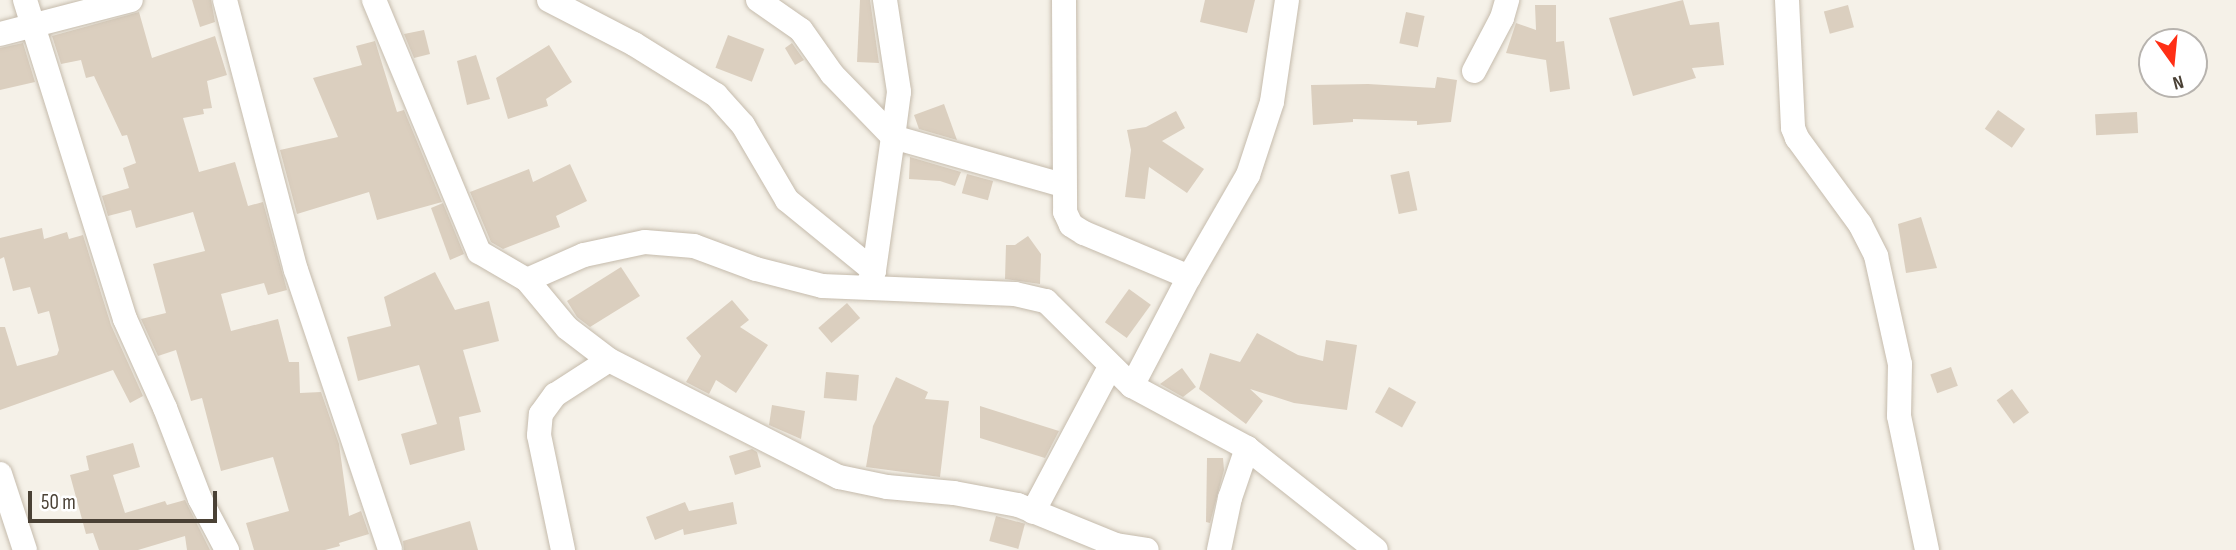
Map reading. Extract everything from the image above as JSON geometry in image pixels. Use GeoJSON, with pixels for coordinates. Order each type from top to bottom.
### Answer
{"type":"FeatureCollection","features":[{"type":"Feature","properties":{"kind":"street"},"geometry":{"type":"LineString","coordinates":[[25,0],[125,320],[166,408],[200,499],[227,550]]}},
{"type":"Feature","properties":{"kind":"street"},"geometry":{"type":"LineString","coordinates":[[0,34],[131,0]]}},
{"type":"Feature","properties":{"kind":"street"},"geometry":{"type":"LineString","coordinates":[[225,0],[296,270],[390,550]]}},
{"type":"Feature","properties":{"kind":"street"},"geometry":{"type":"LineString","coordinates":[[374,0],[480,252],[527,280],[568,328],[608,360],[839,477],[887,487],[954,492],[1033,512],[1116,545],[1147,550]]}},
{"type":"Feature","properties":{"kind":"street"},"geometry":{"type":"LineString","coordinates":[[549,0],[634,44],[716,95],[743,125],[787,200],[870,280]]}},
{"type":"Feature","properties":{"kind":"street"},"geometry":{"type":"LineString","coordinates":[[758,0],[801,30],[832,74],[893,137],[1063,185]]}},
{"type":"Feature","properties":{"kind":"street"},"geometry":{"type":"LineString","coordinates":[[870,280],[899,92],[885,0]]}},
{"type":"Feature","properties":{"kind":"street"},"geometry":{"type":"LineString","coordinates":[[1064,0],[1065,212],[1071,225],[1189,277]]}},
{"type":"Feature","properties":{"kind":"street"},"geometry":{"type":"LineString","coordinates":[[1132,386],[1189,277],[1248,175],[1272,102],[1287,0]]}},
{"type":"Feature","properties":{"kind":"street"},"geometry":{"type":"LineString","coordinates":[[1474,71],[1503,18],[1507,0]]}},
{"type":"Feature","properties":{"kind":"street"},"geometry":{"type":"LineString","coordinates":[[1787,0],[1793,128],[1797,138],[1860,224],[1876,256],[1900,364],[1899,416],[1927,550]]}},
{"type":"Feature","properties":{"kind":"street"},"geometry":{"type":"LineString","coordinates":[[527,280],[584,255],[645,242],[694,247],[756,269],[822,286],[870,280],[1015,294],[1046,301],[1132,386],[1247,448],[1376,550]]}},
{"type":"Feature","properties":{"kind":"street"},"geometry":{"type":"LineString","coordinates":[[563,550],[539,435],[541,414],[555,395],[608,360]]}},
{"type":"Feature","properties":{"kind":"street"},"geometry":{"type":"LineString","coordinates":[[1033,512],[1110,367]]}},
{"type":"Feature","properties":{"kind":"street"},"geometry":{"type":"LineString","coordinates":[[1219,550],[1230,498],[1247,448]]}},
{"type":"Feature","properties":{"kind":"street"},"geometry":{"type":"LineString","coordinates":[[0,474],[25,550]]}},
{"type":"Feature","properties":{"kind":"building"},"geometry":{"type":"Polygon","coordinates":[[[192,0],[211,0],[215,22],[200,27],[192,0]]]}},
{"type":"Feature","properties":{"kind":"building"},"geometry":{"type":"Polygon","coordinates":[[[860,0],[870,0],[879,63],[857,62],[860,0]]]}},
{"type":"Feature","properties":{"kind":"building"},"geometry":{"type":"Polygon","coordinates":[[[1205,0],[1255,0],[1247,33],[1200,22],[1205,0]]]}},
{"type":"Feature","properties":{"kind":"building"},"geometry":{"type":"Polygon","coordinates":[[[1683,0],[1690,25],[1719,22],[1724,65],[1692,68],[1696,78],[1633,96],[1609,18],[1683,0]]]}},
{"type":"Feature","properties":{"kind":"building"},"geometry":{"type":"Polygon","coordinates":[[[1535,5],[1556,5],[1556,42],[1564,41],[1570,89],[1550,92],[1546,60],[1506,53],[1516,23],[1536,30],[1535,5]]]}},
{"type":"Feature","properties":{"kind":"building"},"geometry":{"type":"Polygon","coordinates":[[[1848,5],[1854,27],[1830,34],[1824,11],[1848,5]]]}},
{"type":"Feature","properties":{"kind":"building"},"geometry":{"type":"Polygon","coordinates":[[[139,12],[152,58],[215,36],[227,75],[207,81],[212,108],[203,109],[204,114],[183,118],[199,172],[235,162],[248,206],[263,202],[287,290],[268,295],[264,283],[221,294],[231,331],[278,319],[289,362],[299,362],[300,393],[321,392],[339,444],[349,516],[361,511],[369,534],[339,543],[340,546],[325,550],[254,550],[246,523],[289,511],[273,457],[221,471],[202,398],[191,401],[176,350],[158,356],[141,319],[166,313],[153,264],[205,251],[193,212],[136,228],[131,210],[108,216],[102,196],[129,188],[123,168],[136,163],[127,135],[122,136],[94,76],[86,78],[81,60],[61,64],[52,36],[139,12]]]}},
{"type":"Feature","properties":{"kind":"building"},"geometry":{"type":"Polygon","coordinates":[[[1406,12],[1425,16],[1418,47],[1399,43],[1406,12]]]}},
{"type":"Feature","properties":{"kind":"building"},"geometry":{"type":"Polygon","coordinates":[[[424,30],[430,54],[414,58],[404,34],[424,30]]]}},
{"type":"Feature","properties":{"kind":"building"},"geometry":{"type":"Polygon","coordinates":[[[728,35],[764,49],[752,82],[715,68],[728,35]]]}},
{"type":"Feature","properties":{"kind":"building"},"geometry":{"type":"Polygon","coordinates":[[[375,41],[397,112],[404,110],[442,202],[377,220],[369,192],[297,214],[280,150],[338,137],[313,78],[362,65],[356,46],[375,41]]]}},
{"type":"Feature","properties":{"kind":"building"},"geometry":{"type":"Polygon","coordinates":[[[23,43],[35,82],[0,90],[0,48],[23,43]]]}},
{"type":"Feature","properties":{"kind":"building"},"geometry":{"type":"Polygon","coordinates":[[[792,43],[804,60],[795,65],[785,48],[792,43]]]}},
{"type":"Feature","properties":{"kind":"building"},"geometry":{"type":"Polygon","coordinates":[[[549,45],[572,82],[546,99],[548,106],[508,119],[496,78],[549,45]]]}},
{"type":"Feature","properties":{"kind":"building"},"geometry":{"type":"Polygon","coordinates":[[[476,55],[490,99],[467,105],[457,61],[476,55]]]}},
{"type":"Feature","properties":{"kind":"building"},"geometry":{"type":"Polygon","coordinates":[[[1437,77],[1457,80],[1451,122],[1417,125],[1417,121],[1353,119],[1353,122],[1313,125],[1311,85],[1368,84],[1435,88],[1437,77]]]}},
{"type":"Feature","properties":{"kind":"building"},"geometry":{"type":"Polygon","coordinates":[[[944,104],[957,140],[919,129],[914,115],[944,104]]]}},
{"type":"Feature","properties":{"kind":"building"},"geometry":{"type":"Polygon","coordinates":[[[1998,110],[2025,129],[2012,148],[1985,129],[1998,110]]]}},
{"type":"Feature","properties":{"kind":"building"},"geometry":{"type":"Polygon","coordinates":[[[1176,111],[1185,128],[1162,141],[1204,169],[1187,193],[1149,167],[1145,199],[1125,197],[1131,150],[1127,130],[1146,127],[1176,111]]]}},
{"type":"Feature","properties":{"kind":"building"},"geometry":{"type":"Polygon","coordinates":[[[2137,112],[2138,133],[2096,135],[2095,114],[2137,112]]]}},
{"type":"Feature","properties":{"kind":"building"},"geometry":{"type":"Polygon","coordinates":[[[910,157],[961,172],[955,186],[940,181],[909,179],[910,157]]]}},
{"type":"Feature","properties":{"kind":"building"},"geometry":{"type":"Polygon","coordinates":[[[570,164],[587,201],[556,216],[560,227],[503,249],[491,242],[470,192],[529,169],[533,182],[570,164]]]}},
{"type":"Feature","properties":{"kind":"building"},"geometry":{"type":"Polygon","coordinates":[[[1409,171],[1417,210],[1399,214],[1390,175],[1409,171]]]}},
{"type":"Feature","properties":{"kind":"building"},"geometry":{"type":"Polygon","coordinates":[[[967,174],[993,181],[988,200],[962,193],[967,174]]]}},
{"type":"Feature","properties":{"kind":"building"},"geometry":{"type":"Polygon","coordinates":[[[443,203],[464,254],[450,260],[431,208],[443,203]]]}},
{"type":"Feature","properties":{"kind":"building"},"geometry":{"type":"Polygon","coordinates":[[[1921,217],[1937,268],[1906,273],[1898,224],[1921,217]]]}},
{"type":"Feature","properties":{"kind":"building"},"geometry":{"type":"Polygon","coordinates":[[[42,228],[44,239],[67,232],[69,239],[83,235],[111,325],[143,396],[130,403],[113,370],[0,410],[0,327],[5,327],[17,366],[57,355],[59,350],[49,311],[38,314],[30,287],[13,291],[4,257],[0,259],[0,238],[42,228]]]}},
{"type":"Feature","properties":{"kind":"building"},"geometry":{"type":"Polygon","coordinates":[[[1028,236],[1041,254],[1040,284],[1005,279],[1006,245],[1015,245],[1028,236]]]}},
{"type":"Feature","properties":{"kind":"building"},"geometry":{"type":"Polygon","coordinates":[[[621,267],[640,296],[590,327],[577,317],[567,301],[621,267]]]}},
{"type":"Feature","properties":{"kind":"building"},"geometry":{"type":"Polygon","coordinates":[[[435,272],[455,310],[489,301],[499,341],[463,350],[481,412],[459,417],[465,450],[410,465],[401,434],[437,424],[419,365],[358,381],[347,337],[391,326],[384,297],[435,272]]]}},
{"type":"Feature","properties":{"kind":"building"},"geometry":{"type":"Polygon","coordinates":[[[1129,289],[1151,305],[1127,338],[1105,322],[1129,289]]]}},
{"type":"Feature","properties":{"kind":"building"},"geometry":{"type":"Polygon","coordinates":[[[732,300],[749,320],[740,327],[768,345],[736,393],[716,380],[709,394],[686,382],[701,356],[686,338],[732,300]]]}},
{"type":"Feature","properties":{"kind":"building"},"geometry":{"type":"Polygon","coordinates":[[[847,303],[860,318],[831,343],[818,328],[847,303]]]}},
{"type":"Feature","properties":{"kind":"building"},"geometry":{"type":"Polygon","coordinates":[[[1257,333],[1298,355],[1323,361],[1326,340],[1357,345],[1347,410],[1294,403],[1250,389],[1263,401],[1246,424],[1199,389],[1210,353],[1240,362],[1257,333]]]}},
{"type":"Feature","properties":{"kind":"building"},"geometry":{"type":"Polygon","coordinates":[[[1951,367],[1958,386],[1937,393],[1930,375],[1951,367]]]}},
{"type":"Feature","properties":{"kind":"building"},"geometry":{"type":"Polygon","coordinates":[[[1182,368],[1196,387],[1183,397],[1160,384],[1182,368]]]}},
{"type":"Feature","properties":{"kind":"building"},"geometry":{"type":"Polygon","coordinates":[[[826,372],[859,375],[857,401],[824,398],[826,372]]]}},
{"type":"Feature","properties":{"kind":"building"},"geometry":{"type":"Polygon","coordinates":[[[896,377],[928,392],[925,399],[949,401],[940,477],[866,467],[873,426],[896,377]]]}},
{"type":"Feature","properties":{"kind":"building"},"geometry":{"type":"Polygon","coordinates":[[[1389,387],[1416,402],[1402,427],[1375,412],[1389,387]]]}},
{"type":"Feature","properties":{"kind":"building"},"geometry":{"type":"Polygon","coordinates":[[[2012,389],[2029,412],[2014,424],[1997,400],[2012,389]]]}},
{"type":"Feature","properties":{"kind":"building"},"geometry":{"type":"Polygon","coordinates":[[[772,405],[805,411],[801,439],[769,425],[772,405]]]}},
{"type":"Feature","properties":{"kind":"building"},"geometry":{"type":"Polygon","coordinates":[[[980,406],[1059,431],[1045,458],[980,438],[980,406]]]}},
{"type":"Feature","properties":{"kind":"building"},"geometry":{"type":"Polygon","coordinates":[[[133,443],[140,467],[113,475],[125,513],[165,501],[167,505],[185,500],[210,550],[187,550],[185,536],[138,550],[99,550],[93,533],[86,534],[70,475],[89,470],[86,456],[133,443]]]}},
{"type":"Feature","properties":{"kind":"building"},"geometry":{"type":"Polygon","coordinates":[[[752,449],[757,452],[761,467],[735,475],[729,456],[752,449]]]}},
{"type":"Feature","properties":{"kind":"building"},"geometry":{"type":"Polygon","coordinates":[[[1207,458],[1223,458],[1224,470],[1210,523],[1206,522],[1207,458]]]}},
{"type":"Feature","properties":{"kind":"building"},"geometry":{"type":"Polygon","coordinates":[[[685,502],[689,511],[733,502],[737,524],[684,535],[683,529],[655,540],[646,517],[685,502]]]}},
{"type":"Feature","properties":{"kind":"building"},"geometry":{"type":"Polygon","coordinates":[[[996,516],[1025,524],[1018,549],[989,541],[996,516]]]}},
{"type":"Feature","properties":{"kind":"building"},"geometry":{"type":"Polygon","coordinates":[[[470,521],[478,550],[404,550],[403,541],[470,521]]]}}]}
